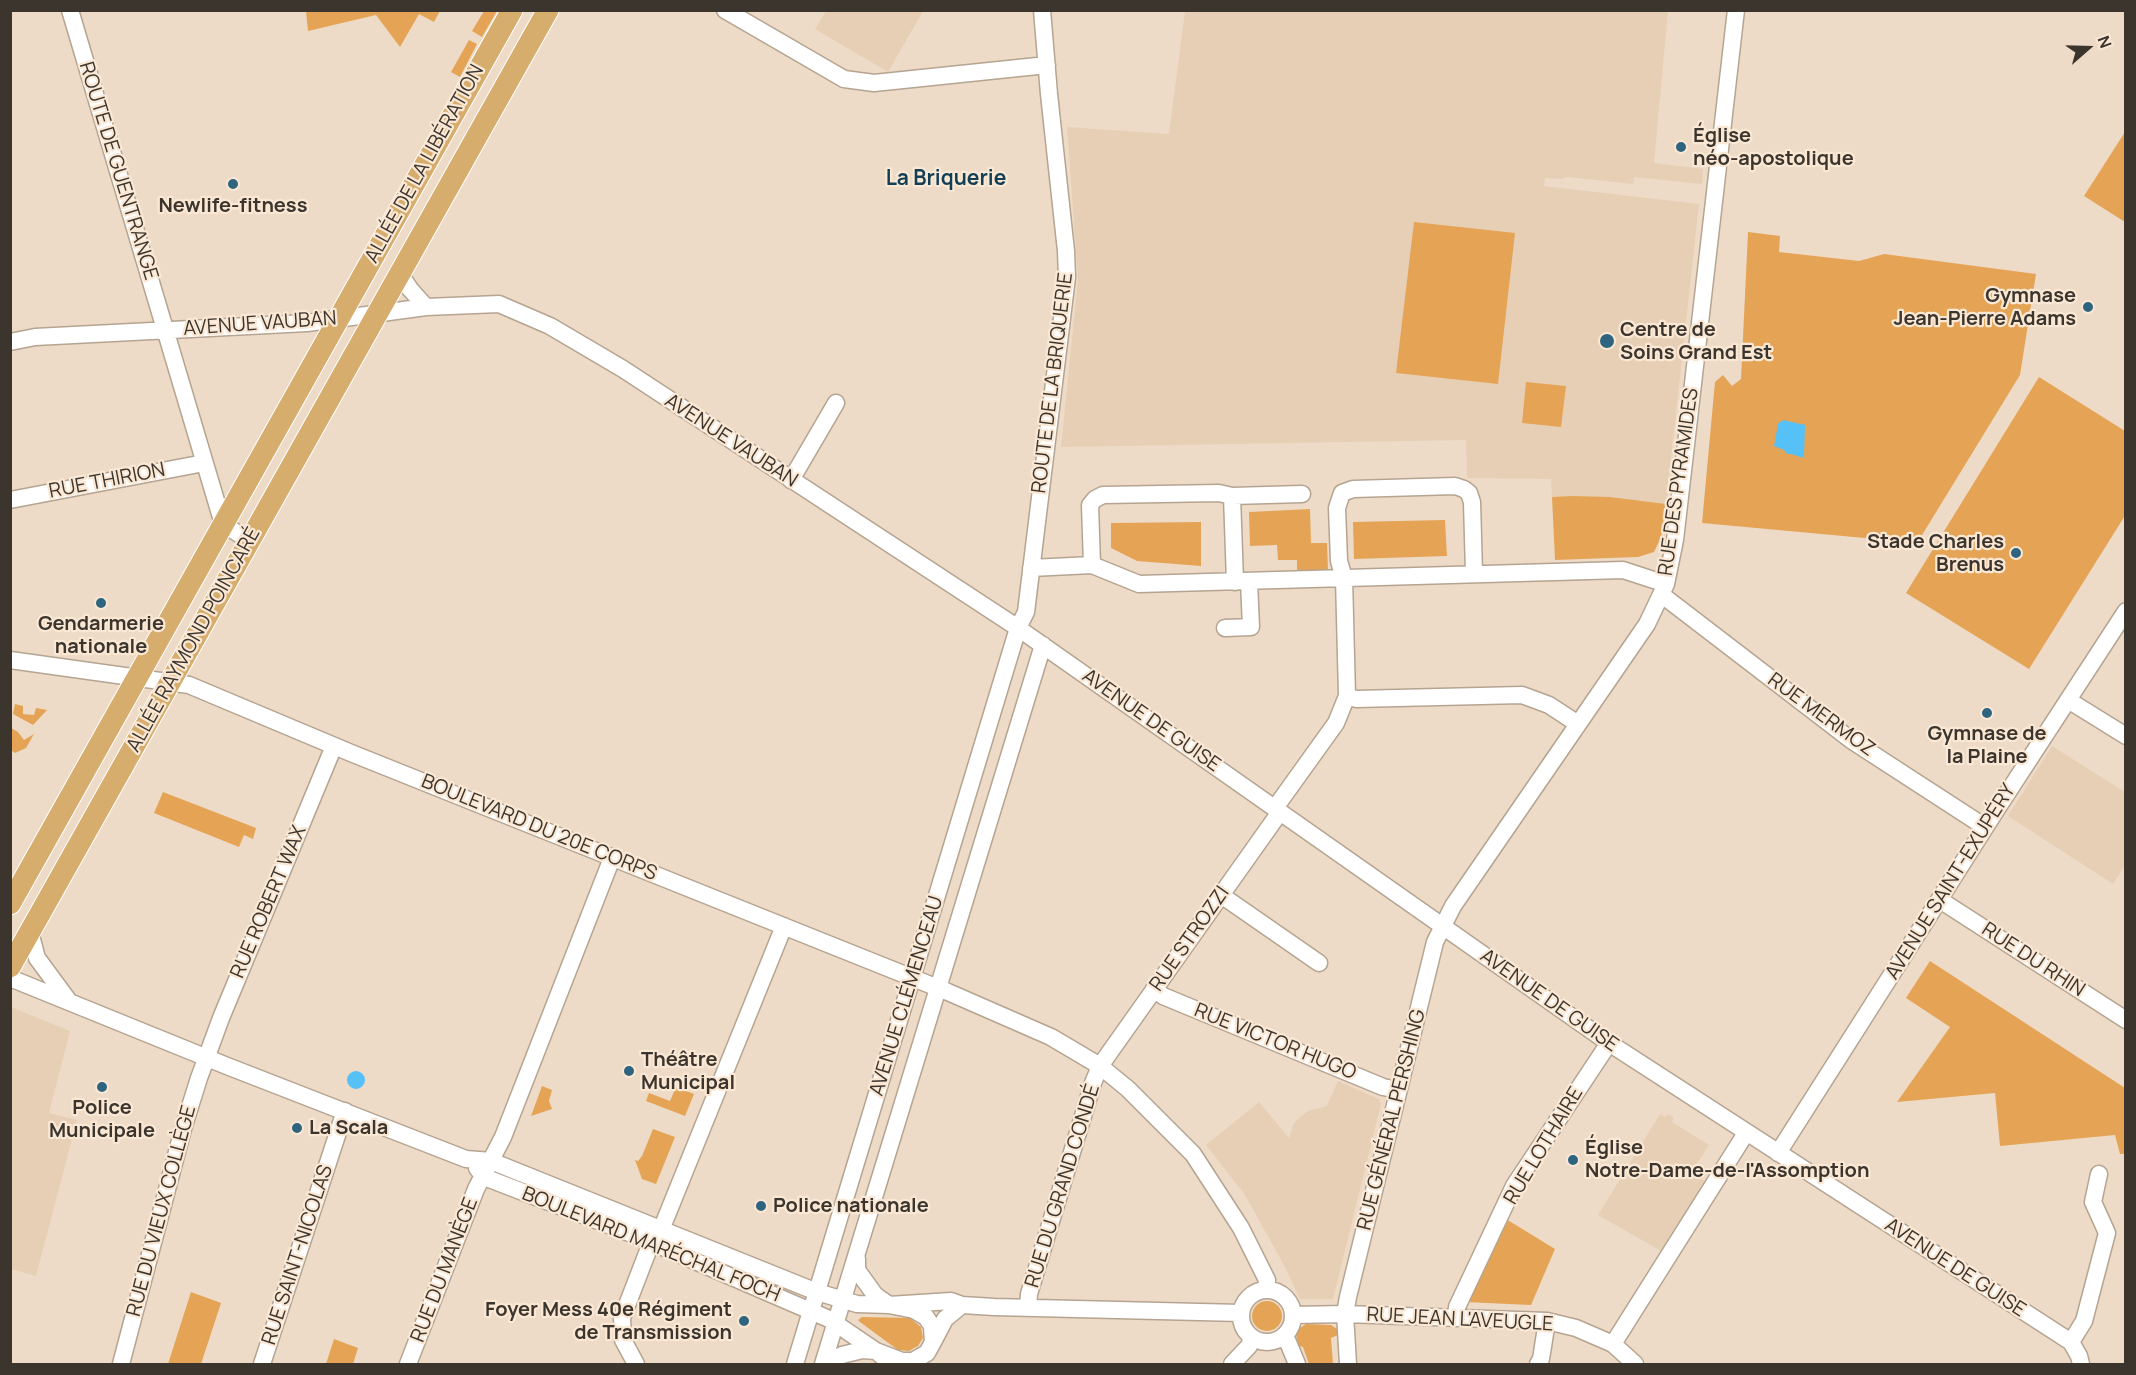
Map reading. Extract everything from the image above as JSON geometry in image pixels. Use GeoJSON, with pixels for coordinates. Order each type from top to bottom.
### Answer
{"type":"FeatureCollection","features":[{"type":"Feature","properties":{"kind":"main road","name":"ALLÉE DE LA LIBÉRATION"},"geometry":{"type":"LineString","coordinates":[[338,319],[513,10]]}},
{"type":"Feature","properties":{"kind":"main road","name":"ALLÉE DE LA LIBÉRATION"},"geometry":{"type":"LineString","coordinates":[[378,314],[548,10]]}},
{"type":"Feature","properties":{"kind":"main road","name":"ALLÉE RAYMOND POINCARÉ"},"geometry":{"type":"LineString","coordinates":[[10,967],[378,314]]}},
{"type":"Feature","properties":{"kind":"main road","name":"ALLÉE RAYMOND POINCARÉ"},"geometry":{"type":"LineString","coordinates":[[10,903],[338,319]]}},
{"type":"Feature","properties":{"kind":"street","name":"ROUTE DE GUENTRANGE"},"geometry":{"type":"LineString","coordinates":[[70,10],[222,524]]}},
{"type":"Feature","properties":{"kind":"street"},"geometry":{"type":"LineString","coordinates":[[725,10],[844,79],[874,83],[1047,65]]}},
{"type":"Feature","properties":{"kind":"street","name":"ROUTE DE LA BRIQUERIE"},"geometry":{"type":"LineString","coordinates":[[1018,628],[1026,612],[1067,277],[1042,10]]}},
{"type":"Feature","properties":{"kind":"street","name":"RUE DES PYRAMIDES"},"geometry":{"type":"LineString","coordinates":[[1443,926],[1453,906],[1647,624],[1664,589],[1675,540],[1736,10]]}},
{"type":"Feature","properties":{"kind":"street"},"geometry":{"type":"LineString","coordinates":[[400,274],[426,307]]}},
{"type":"Feature","properties":{"kind":"street","name":"AVENUE VAUBAN"},"geometry":{"type":"LineString","coordinates":[[10,342],[35,337],[307,323],[426,307],[499,304],[550,326],[623,369],[1018,628]]}},
{"type":"Feature","properties":{"kind":"street"},"geometry":{"type":"LineString","coordinates":[[791,480],[837,403]]}},
{"type":"Feature","properties":{"kind":"street","name":"RUE THIRION"},"geometry":{"type":"LineString","coordinates":[[10,500],[204,463]]}},
{"type":"Feature","properties":{"kind":"street"},"geometry":{"type":"LineString","coordinates":[[1474,573],[1472,502],[1469,493],[1464,489],[1455,486],[1353,489],[1342,493],[1337,508],[1339,561],[1344,578],[1347,696],[1356,699],[1522,695],[1549,705],[1578,724]]}},
{"type":"Feature","properties":{"kind":"street"},"geometry":{"type":"LineString","coordinates":[[1031,568],[1092,565],[1090,506],[1095,499],[1103,495],[1219,492],[1232,496],[1302,494]]}},
{"type":"Feature","properties":{"kind":"street"},"geometry":{"type":"LineString","coordinates":[[1225,628],[1251,627],[1242,582],[1232,496]]}},
{"type":"Feature","properties":{"kind":"street"},"geometry":{"type":"LineString","coordinates":[[222,524],[250,541]]}},
{"type":"Feature","properties":{"kind":"street","name":"RUE MERMOZ"},"geometry":{"type":"LineString","coordinates":[[1092,565],[1139,584],[1623,570],[1664,589],[1851,740],[1985,827]]}},
{"type":"Feature","properties":{"kind":"street"},"geometry":{"type":"LineString","coordinates":[[1026,612],[1044,645]]}},
{"type":"Feature","properties":{"kind":"street","name":"AVENUE SAINT-EXUPÉRY"},"geometry":{"type":"LineString","coordinates":[[1778,1154],[1985,827],[2123,619]]}},
{"type":"Feature","properties":{"kind":"street","name":"AVENUE DE GUISE"},"geometry":{"type":"LineString","coordinates":[[1018,628],[1609,1043],[2071,1342]]}},
{"type":"Feature","properties":{"kind":"street","name":"AVENUE CLÉMENCEAU"},"geometry":{"type":"LineString","coordinates":[[795,1365],[1018,628]]}},
{"type":"Feature","properties":{"kind":"street","name":"AVENUE CLÉMENCEAU"},"geometry":{"type":"LineString","coordinates":[[824,1365],[1044,645]]}},
{"type":"Feature","properties":{"kind":"street","name":"BOULEVARD DU 20E CORPS"},"geometry":{"type":"LineString","coordinates":[[10,660],[189,685],[334,746],[913,977],[1051,1037],[1100,1066],[1128,1089],[1193,1155],[1241,1228],[1267,1280],[1266,1290]]}},
{"type":"Feature","properties":{"kind":"street","name":"RUE STROZZI"},"geometry":{"type":"LineString","coordinates":[[1100,1066],[1278,810],[1336,723],[1347,696]]}},
{"type":"Feature","properties":{"kind":"street"},"geometry":{"type":"LineString","coordinates":[[2068,700],[2126,736]]}},
{"type":"Feature","properties":{"kind":"street","name":"RUE ROBERT WAX"},"geometry":{"type":"LineString","coordinates":[[206,1057],[220,1018],[334,746]]}},
{"type":"Feature","properties":{"kind":"street","name":"RUE DU MANÈGE"},"geometry":{"type":"LineString","coordinates":[[408,1365],[476,1189],[503,1137],[612,858]]}},
{"type":"Feature","properties":{"kind":"street"},"geometry":{"type":"LineString","coordinates":[[1221,894],[1318,963]]}},
{"type":"Feature","properties":{"kind":"street","name":"RUE DU RHIN"},"geometry":{"type":"LineString","coordinates":[[1940,900],[2126,1020]]}},
{"type":"Feature","properties":{"kind":"street"},"geometry":{"type":"LineString","coordinates":[[636,1365],[623,1340],[622,1318],[784,926]]}},
{"type":"Feature","properties":{"kind":"street","name":"RUE GÉNÉRAL PERSHING"},"geometry":{"type":"LineString","coordinates":[[1348,1365],[1345,1314],[1435,942],[1443,926]]}},
{"type":"Feature","properties":{"kind":"street"},"geometry":{"type":"LineString","coordinates":[[30,932],[37,958],[68,1001]]}},
{"type":"Feature","properties":{"kind":"street","name":"BOULEVARD MARÉCHAL FOCH"},"geometry":{"type":"LineString","coordinates":[[10,978],[656,1236],[856,1304],[889,1305]]}},
{"type":"Feature","properties":{"kind":"street","name":"RUE VICTOR HUGO"},"geometry":{"type":"LineString","coordinates":[[1154,989],[1163,996],[1383,1086],[1398,1090]]}},
{"type":"Feature","properties":{"kind":"street","name":"RUE LOTHAIRE"},"geometry":{"type":"LineString","coordinates":[[1456,1318],[1457,1307],[1508,1204],[1514,1186],[1609,1043]]}},
{"type":"Feature","properties":{"kind":"street","name":"RUE DU VIEUX COLLÈGE"},"geometry":{"type":"LineString","coordinates":[[121,1365],[183,1129],[206,1057]]}},
{"type":"Feature","properties":{"kind":"street","name":"RUE DU GRAND CONDÉ"},"geometry":{"type":"LineString","coordinates":[[1028,1307],[1029,1294],[1100,1066]]}},
{"type":"Feature","properties":{"kind":"street","name":"RUE SAINT-NICOLAS"},"geometry":{"type":"LineString","coordinates":[[262,1365],[345,1111]]}},
{"type":"Feature","properties":{"kind":"street"},"geometry":{"type":"LineString","coordinates":[[1613,1344],[1746,1133]]}},
{"type":"Feature","properties":{"kind":"street"},"geometry":{"type":"LineString","coordinates":[[2081,1365],[2071,1342],[2084,1321],[2107,1233],[2093,1202],[2100,1174]]}},
{"type":"Feature","properties":{"kind":"street","name":"BOULEVARD MARÉCHAL FOCH"},"geometry":{"type":"LineString","coordinates":[[656,1236],[836,1323],[876,1351]]}},
{"type":"Feature","properties":{"kind":"street"},"geometry":{"type":"LineString","coordinates":[[857,1255],[857,1270],[875,1295],[889,1305],[914,1310],[926,1317],[932,1326],[933,1342],[929,1365]]}},
{"type":"Feature","properties":{"kind":"street"},"geometry":{"type":"LineString","coordinates":[[1266,1290],[1284,1297],[1293,1315],[1291,1326],[1285,1335],[1269,1342],[1252,1338],[1242,1322],[1241,1313],[1250,1297],[1266,1290]]}},
{"type":"Feature","properties":{"kind":"street"},"geometry":{"type":"LineString","coordinates":[[889,1305],[951,1302],[962,1305],[1241,1313]]}},
{"type":"Feature","properties":{"kind":"street"},"geometry":{"type":"LineString","coordinates":[[824,1365],[850,1352],[862,1350],[876,1351],[902,1361],[913,1361],[927,1353],[945,1319],[962,1305]]}},
{"type":"Feature","properties":{"kind":"street","name":"RUE JEAN L'AVEUGLE"},"geometry":{"type":"LineString","coordinates":[[1293,1315],[1345,1314],[1547,1321],[1576,1328],[1613,1344],[1635,1365]]}},
{"type":"Feature","properties":{"kind":"street"},"geometry":{"type":"LineString","coordinates":[[1538,1365],[1547,1321]]}},
{"type":"Feature","properties":{"kind":"street"},"geometry":{"type":"LineString","coordinates":[[1285,1335],[1297,1365]]}},
{"type":"Feature","properties":{"kind":"street"},"geometry":{"type":"LineString","coordinates":[[1232,1365],[1249,1346],[1252,1338]]}},
{"type":"Feature","properties":{"kind":"street"},"geometry":{"type":"LineString","coordinates":[[876,1351],[891,1365]]}},
{"type":"Feature","properties":{"kind":"shaded area"},"geometry":{"type":"Polygon","coordinates":[[[306,10],[440,11],[434,22],[419,14],[400,47],[376,15],[308,31],[306,10]]]}},
{"type":"Feature","properties":{"kind":"shaded area"},"geometry":{"type":"Polygon","coordinates":[[[484,11],[497,11],[482,37],[472,31],[484,11]]]}},
{"type":"Feature","properties":{"kind":"shaded area"},"geometry":{"type":"Polygon","coordinates":[[[826,11],[923,11],[888,72],[815,29],[826,11]]]}},
{"type":"Feature","properties":{"kind":"shaded area"},"geometry":{"type":"Polygon","coordinates":[[[1185,11],[1668,11],[1654,163],[1703,169],[1702,184],[1634,177],[1633,184],[1567,177],[1545,178],[1544,186],[1699,204],[1666,504],[1610,497],[1552,497],[1551,479],[1467,478],[1466,440],[1061,447],[1078,280],[1067,127],[1169,134],[1185,11]]]}},
{"type":"Feature","properties":{"kind":"shaded area"},"geometry":{"type":"Polygon","coordinates":[[[469,40],[477,44],[460,77],[451,72],[469,40]]]}},
{"type":"Feature","properties":{"kind":"shaded area"},"geometry":{"type":"Polygon","coordinates":[[[2125,132],[2125,222],[2084,196],[2125,132]]]}},
{"type":"Feature","properties":{"kind":"shaded area"},"geometry":{"type":"Polygon","coordinates":[[[1414,222],[1515,233],[1498,384],[1396,373],[1414,222]]]}},
{"type":"Feature","properties":{"kind":"shaded area"},"geometry":{"type":"Polygon","coordinates":[[[1748,232],[1780,236],[1779,252],[1859,261],[1884,254],[2036,274],[2020,375],[1919,540],[1908,542],[1702,523],[1715,382],[1723,375],[1732,386],[1741,379],[1748,232]]]}},
{"type":"Feature","properties":{"kind":"shaded area","name":"Stade Charles Brenus"},"geometry":{"type":"Polygon","coordinates":[[[2039,377],[2125,431],[2126,514],[2029,669],[1906,593],[2039,377]]]}},
{"type":"Feature","properties":{"kind":"shaded area"},"geometry":{"type":"Polygon","coordinates":[[[1526,382],[1566,386],[1561,427],[1522,423],[1526,382]]]}},
{"type":"Feature","properties":{"kind":"shaded area"},"geometry":{"type":"Polygon","coordinates":[[[1552,497],[1610,497],[1666,504],[1661,537],[1654,552],[1638,557],[1555,560],[1552,497]]]}},
{"type":"Feature","properties":{"kind":"shaded area"},"geometry":{"type":"Polygon","coordinates":[[[1310,509],[1311,543],[1327,543],[1328,570],[1297,570],[1297,560],[1278,560],[1277,545],[1250,546],[1249,512],[1310,509]]]}},
{"type":"Feature","properties":{"kind":"shaded area"},"geometry":{"type":"Polygon","coordinates":[[[1445,520],[1447,556],[1354,559],[1353,522],[1445,520]]]}},
{"type":"Feature","properties":{"kind":"shaded area"},"geometry":{"type":"Polygon","coordinates":[[[1201,522],[1201,566],[1137,561],[1111,548],[1111,523],[1201,522]]]}},
{"type":"Feature","properties":{"kind":"shaded area"},"geometry":{"type":"Polygon","coordinates":[[[15,704],[23,706],[23,714],[34,715],[36,708],[47,710],[33,725],[13,714],[15,704]]]}},
{"type":"Feature","properties":{"kind":"shaded area"},"geometry":{"type":"Polygon","coordinates":[[[11,728],[18,732],[24,740],[34,734],[26,748],[15,753],[11,750],[11,728]]]}},
{"type":"Feature","properties":{"kind":"shaded area"},"geometry":{"type":"Polygon","coordinates":[[[2052,746],[2125,792],[2125,865],[2113,884],[2008,816],[2052,746]]]}},
{"type":"Feature","properties":{"kind":"shaded area"},"geometry":{"type":"Polygon","coordinates":[[[163,792],[256,828],[253,839],[244,835],[239,847],[154,813],[163,792]]]}},
{"type":"Feature","properties":{"kind":"shaded area"},"geometry":{"type":"Polygon","coordinates":[[[1930,961],[2125,1088],[2125,1154],[2120,1154],[2115,1135],[2000,1146],[1995,1093],[1897,1102],[1950,1027],[1906,998],[1930,961]]]}},
{"type":"Feature","properties":{"kind":"shaded area"},"geometry":{"type":"Polygon","coordinates":[[[11,1007],[70,1031],[49,1113],[77,1120],[36,1276],[11,1269],[11,1007]]]}},
{"type":"Feature","properties":{"kind":"shaded area"},"geometry":{"type":"Polygon","coordinates":[[[1338,1081],[1379,1099],[1381,1104],[1333,1299],[1300,1299],[1245,1195],[1206,1145],[1259,1102],[1289,1138],[1294,1123],[1300,1117],[1308,1111],[1327,1106],[1338,1081]]]}},
{"type":"Feature","properties":{"kind":"shaded area"},"geometry":{"type":"Polygon","coordinates":[[[542,1086],[552,1090],[549,1101],[552,1109],[531,1116],[542,1086]]]}},
{"type":"Feature","properties":{"kind":"shaded area"},"geometry":{"type":"Polygon","coordinates":[[[676,1087],[694,1094],[685,1116],[646,1101],[649,1093],[670,1101],[676,1087]]]}},
{"type":"Feature","properties":{"kind":"shaded area"},"geometry":{"type":"Polygon","coordinates":[[[1660,1114],[1665,1117],[1668,1114],[1674,1118],[1672,1122],[1709,1145],[1692,1172],[1707,1183],[1663,1252],[1598,1215],[1660,1114]]]}},
{"type":"Feature","properties":{"kind":"shaded area"},"geometry":{"type":"Polygon","coordinates":[[[653,1129],[675,1137],[656,1184],[642,1179],[635,1160],[638,1161],[642,1156],[653,1129]]]}},
{"type":"Feature","properties":{"kind":"shaded area"},"geometry":{"type":"Polygon","coordinates":[[[1506,1219],[1555,1249],[1531,1305],[1465,1302],[1506,1219]]]}},
{"type":"Feature","properties":{"kind":"shaded area"},"geometry":{"type":"Polygon","coordinates":[[[191,1292],[221,1303],[201,1364],[168,1364],[191,1292]]]}},
{"type":"Feature","properties":{"kind":"shaded area"},"geometry":{"type":"Polygon","coordinates":[[[1267,1301],[1278,1305],[1282,1316],[1278,1327],[1267,1331],[1256,1327],[1252,1316],[1256,1305],[1267,1301]]]}},
{"type":"Feature","properties":{"kind":"shaded area"},"geometry":{"type":"Polygon","coordinates":[[[862,1317],[910,1318],[921,1327],[923,1338],[918,1346],[909,1351],[898,1350],[860,1322],[858,1320],[862,1317]]]}},
{"type":"Feature","properties":{"kind":"shaded area"},"geometry":{"type":"Polygon","coordinates":[[[1306,1324],[1331,1325],[1337,1329],[1338,1335],[1331,1338],[1333,1364],[1309,1364],[1296,1335],[1297,1330],[1306,1324]]]}},
{"type":"Feature","properties":{"kind":"shaded area"},"geometry":{"type":"Polygon","coordinates":[[[334,1339],[358,1348],[353,1364],[326,1364],[334,1339]]]}},
{"type":"Feature","properties":{"kind":"water"},"geometry":{"type":"Polygon","coordinates":[[[1783,420],[1805,425],[1804,458],[1787,454],[1784,450],[1774,446],[1778,424],[1783,420]]]}},
{"type":"Feature","properties":{"kind":"water"},"geometry":{"type":"Polygon","coordinates":[[[356,1071],[362,1074],[365,1080],[362,1086],[356,1089],[350,1086],[347,1080],[350,1074],[356,1071]]]}},
{"type":"Feature","properties":{"kind":"place","name":"Église néo-apostolique"},"geometry":{"type":"Point","coordinates":[1681,147]}},
{"type":"Feature","properties":{"kind":"place","name":"Newlife-fitness"},"geometry":{"type":"Point","coordinates":[233,184]}},
{"type":"Feature","properties":{"kind":"place","name":"Gymnase Jean-Pierre Adams"},"geometry":{"type":"Point","coordinates":[2088,307]}},
{"type":"Feature","properties":{"kind":"place","name":"Centre de Soins Grand Est"},"geometry":{"type":"Point","coordinates":[1607,341]}},
{"type":"Feature","properties":{"kind":"place","name":"Stade Charles Brenus"},"geometry":{"type":"Point","coordinates":[2016,553]}},
{"type":"Feature","properties":{"kind":"place","name":"Gendarmerie nationale"},"geometry":{"type":"Point","coordinates":[101,603]}},
{"type":"Feature","properties":{"kind":"place","name":"Gymnase de la Plaine"},"geometry":{"type":"Point","coordinates":[1987,713]}},
{"type":"Feature","properties":{"kind":"place","name":"Théâtre Municipal"},"geometry":{"type":"Point","coordinates":[629,1071]}},
{"type":"Feature","properties":{"kind":"place","name":"Police Municipale"},"geometry":{"type":"Point","coordinates":[102,1087]}},
{"type":"Feature","properties":{"kind":"place","name":"La Scala"},"geometry":{"type":"Point","coordinates":[297,1128]}},
{"type":"Feature","properties":{"kind":"place","name":"Église Notre-Dame-de-l'Assomption"},"geometry":{"type":"Point","coordinates":[1573,1160]}},
{"type":"Feature","properties":{"kind":"place","name":"Police nationale"},"geometry":{"type":"Point","coordinates":[761,1206]}},
{"type":"Feature","properties":{"kind":"place","name":"Foyer Mess 40e Régiment de Transmission"},"geometry":{"type":"Point","coordinates":[744,1321]}},
{"type":"Feature","properties":{"kind":"district","name":"La Briquerie"},"geometry":{"type":"Point","coordinates":[946,179]}}]}
